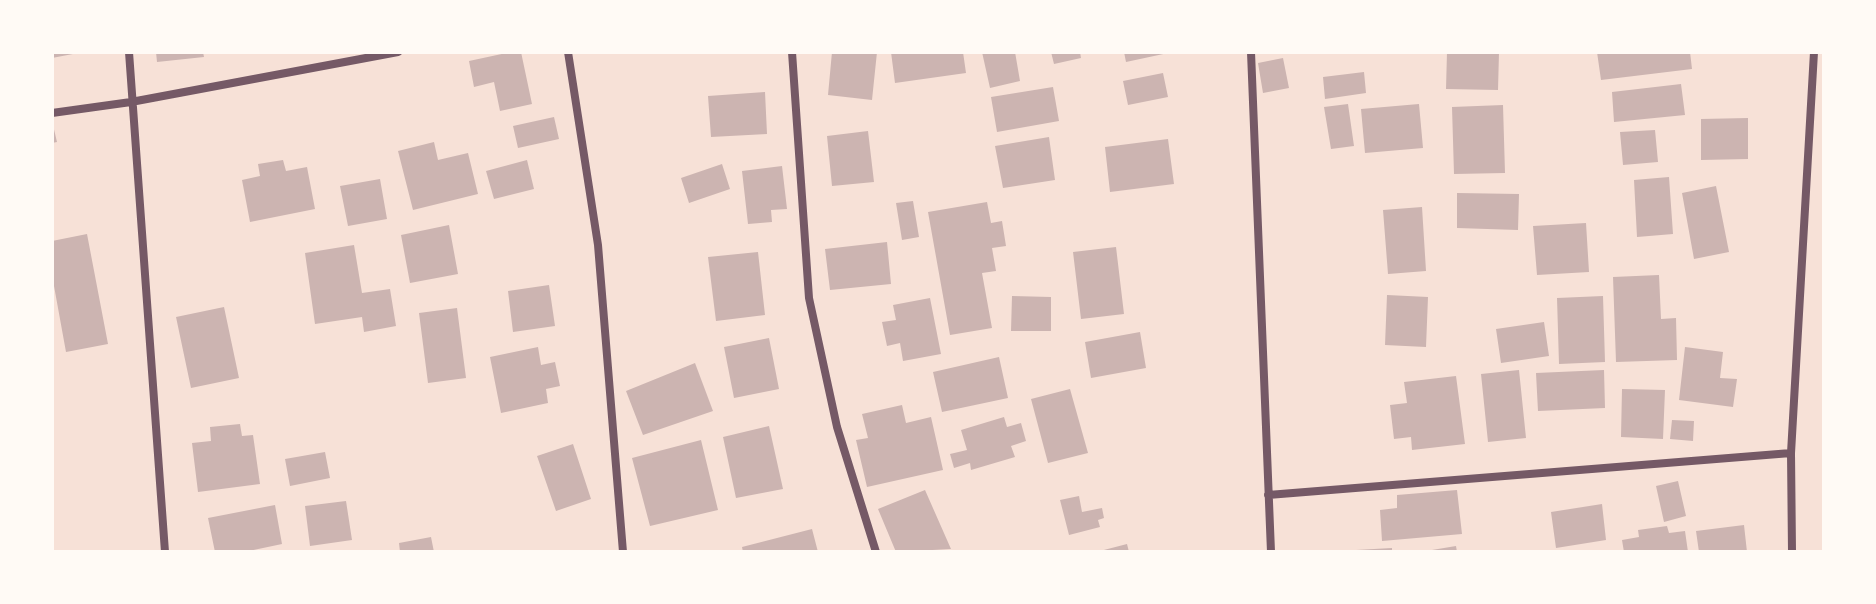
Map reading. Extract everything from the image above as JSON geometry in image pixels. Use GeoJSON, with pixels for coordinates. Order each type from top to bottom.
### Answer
{"type":"FeatureCollection","features":[{"type":"Feature","properties":{"kind":"street"},"geometry":{"type":"LineString","coordinates":[[129,52],[165,552]]}},
{"type":"Feature","properties":{"kind":"street"},"geometry":{"type":"LineString","coordinates":[[52,113],[131,102],[398,52]]}},
{"type":"Feature","properties":{"kind":"street"},"geometry":{"type":"LineString","coordinates":[[568,52],[598,245],[623,552]]}},
{"type":"Feature","properties":{"kind":"street"},"geometry":{"type":"LineString","coordinates":[[792,52],[809,298],[837,427],[876,552]]}},
{"type":"Feature","properties":{"kind":"street"},"geometry":{"type":"LineString","coordinates":[[1251,52],[1271,552]]}},
{"type":"Feature","properties":{"kind":"street"},"geometry":{"type":"LineString","coordinates":[[1792,552],[1791,453],[1814,52]]}},
{"type":"Feature","properties":{"kind":"street"},"geometry":{"type":"LineString","coordinates":[[1268,495],[1791,453]]}},
{"type":"Feature","properties":{"kind":"building"},"geometry":{"type":"Polygon","coordinates":[[[52,52],[77,52],[78,53],[52,58],[52,52]]]}},
{"type":"Feature","properties":{"kind":"building"},"geometry":{"type":"Polygon","coordinates":[[[156,52],[203,52],[204,57],[157,62],[156,52]]]}},
{"type":"Feature","properties":{"kind":"building"},"geometry":{"type":"Polygon","coordinates":[[[521,52],[532,104],[500,111],[494,82],[474,87],[469,61],[521,52]]]}},
{"type":"Feature","properties":{"kind":"building"},"geometry":{"type":"Polygon","coordinates":[[[832,52],[877,52],[872,100],[828,95],[832,52]]]}},
{"type":"Feature","properties":{"kind":"building"},"geometry":{"type":"Polygon","coordinates":[[[891,52],[963,52],[966,73],[895,83],[891,52]]]}},
{"type":"Feature","properties":{"kind":"building"},"geometry":{"type":"Polygon","coordinates":[[[982,52],[1015,52],[1020,81],[990,88],[982,52]]]}},
{"type":"Feature","properties":{"kind":"building"},"geometry":{"type":"Polygon","coordinates":[[[1051,52],[1080,52],[1081,58],[1054,64],[1051,52]]]}},
{"type":"Feature","properties":{"kind":"building"},"geometry":{"type":"Polygon","coordinates":[[[1124,52],[1167,52],[1168,53],[1126,62],[1124,52]]]}},
{"type":"Feature","properties":{"kind":"building"},"geometry":{"type":"Polygon","coordinates":[[[1447,52],[1499,52],[1498,90],[1446,89],[1447,52]]]}},
{"type":"Feature","properties":{"kind":"building"},"geometry":{"type":"Polygon","coordinates":[[[1597,52],[1690,52],[1692,69],[1601,80],[1597,52]]]}},
{"type":"Feature","properties":{"kind":"building"},"geometry":{"type":"Polygon","coordinates":[[[1283,58],[1289,88],[1263,93],[1258,63],[1283,58]]]}},
{"type":"Feature","properties":{"kind":"building"},"geometry":{"type":"Polygon","coordinates":[[[1364,72],[1366,93],[1325,99],[1323,77],[1364,72]]]}},
{"type":"Feature","properties":{"kind":"building"},"geometry":{"type":"Polygon","coordinates":[[[1163,73],[1168,97],[1128,105],[1123,81],[1163,73]]]}},
{"type":"Feature","properties":{"kind":"building"},"geometry":{"type":"Polygon","coordinates":[[[1681,84],[1685,115],[1614,122],[1612,92],[1681,84]]]}},
{"type":"Feature","properties":{"kind":"building"},"geometry":{"type":"Polygon","coordinates":[[[1053,87],[1059,121],[997,132],[991,97],[1053,87]]]}},
{"type":"Feature","properties":{"kind":"building"},"geometry":{"type":"Polygon","coordinates":[[[765,92],[767,134],[711,137],[708,96],[765,92]]]}},
{"type":"Feature","properties":{"kind":"building"},"geometry":{"type":"Polygon","coordinates":[[[1348,104],[1354,146],[1331,149],[1324,107],[1348,104]]]}},
{"type":"Feature","properties":{"kind":"building"},"geometry":{"type":"Polygon","coordinates":[[[1419,104],[1423,148],[1365,153],[1361,109],[1419,104]]]}},
{"type":"Feature","properties":{"kind":"building"},"geometry":{"type":"Polygon","coordinates":[[[1503,105],[1505,173],[1454,174],[1452,107],[1503,105]]]}},
{"type":"Feature","properties":{"kind":"building"},"geometry":{"type":"Polygon","coordinates":[[[554,117],[559,139],[518,148],[513,126],[554,117]]]}},
{"type":"Feature","properties":{"kind":"building"},"geometry":{"type":"Polygon","coordinates":[[[1748,118],[1748,159],[1701,160],[1701,119],[1748,118]]]}},
{"type":"Feature","properties":{"kind":"building"},"geometry":{"type":"Polygon","coordinates":[[[52,121],[57,142],[52,143],[52,121]]]}},
{"type":"Feature","properties":{"kind":"building"},"geometry":{"type":"Polygon","coordinates":[[[1655,130],[1658,162],[1623,165],[1620,132],[1655,130]]]}},
{"type":"Feature","properties":{"kind":"building"},"geometry":{"type":"Polygon","coordinates":[[[868,131],[874,182],[832,186],[827,136],[868,131]]]}},
{"type":"Feature","properties":{"kind":"building"},"geometry":{"type":"Polygon","coordinates":[[[1049,137],[1055,180],[1003,188],[995,146],[1049,137]]]}},
{"type":"Feature","properties":{"kind":"building"},"geometry":{"type":"Polygon","coordinates":[[[1168,139],[1174,184],[1110,192],[1105,147],[1168,139]]]}},
{"type":"Feature","properties":{"kind":"building"},"geometry":{"type":"Polygon","coordinates":[[[434,142],[438,160],[468,153],[478,194],[413,210],[398,151],[434,142]]]}},
{"type":"Feature","properties":{"kind":"building"},"geometry":{"type":"Polygon","coordinates":[[[283,160],[286,171],[307,167],[315,209],[250,222],[242,180],[260,176],[258,164],[283,160]]]}},
{"type":"Feature","properties":{"kind":"building"},"geometry":{"type":"Polygon","coordinates":[[[527,160],[534,189],[494,199],[486,171],[527,160]]]}},
{"type":"Feature","properties":{"kind":"building"},"geometry":{"type":"Polygon","coordinates":[[[722,164],[730,189],[689,203],[681,178],[722,164]]]}},
{"type":"Feature","properties":{"kind":"building"},"geometry":{"type":"Polygon","coordinates":[[[782,166],[787,209],[771,210],[772,222],[748,224],[742,171],[782,166]]]}},
{"type":"Feature","properties":{"kind":"building"},"geometry":{"type":"Polygon","coordinates":[[[1669,177],[1673,234],[1637,237],[1634,180],[1669,177]]]}},
{"type":"Feature","properties":{"kind":"building"},"geometry":{"type":"Polygon","coordinates":[[[380,179],[387,219],[348,226],[340,186],[380,179]]]}},
{"type":"Feature","properties":{"kind":"building"},"geometry":{"type":"Polygon","coordinates":[[[1716,186],[1729,252],[1694,259],[1682,193],[1716,186]]]}},
{"type":"Feature","properties":{"kind":"building"},"geometry":{"type":"Polygon","coordinates":[[[1457,193],[1519,194],[1518,230],[1457,228],[1457,193]]]}},
{"type":"Feature","properties":{"kind":"building"},"geometry":{"type":"Polygon","coordinates":[[[913,201],[919,237],[902,240],[896,203],[913,201]]]}},
{"type":"Feature","properties":{"kind":"building"},"geometry":{"type":"Polygon","coordinates":[[[987,202],[991,223],[1002,221],[1006,246],[992,248],[996,271],[982,273],[992,328],[950,335],[928,212],[987,202]]]}},
{"type":"Feature","properties":{"kind":"building"},"geometry":{"type":"Polygon","coordinates":[[[1422,207],[1426,271],[1388,274],[1383,210],[1422,207]]]}},
{"type":"Feature","properties":{"kind":"building"},"geometry":{"type":"Polygon","coordinates":[[[1586,223],[1589,272],[1537,275],[1533,226],[1586,223]]]}},
{"type":"Feature","properties":{"kind":"building"},"geometry":{"type":"Polygon","coordinates":[[[449,225],[458,274],[410,283],[401,235],[449,225]]]}},
{"type":"Feature","properties":{"kind":"building"},"geometry":{"type":"Polygon","coordinates":[[[87,234],[108,344],[66,352],[52,275],[52,241],[87,234]]]}},
{"type":"Feature","properties":{"kind":"building"},"geometry":{"type":"Polygon","coordinates":[[[887,242],[891,284],[830,290],[825,249],[887,242]]]}},
{"type":"Feature","properties":{"kind":"building"},"geometry":{"type":"Polygon","coordinates":[[[354,245],[362,293],[390,289],[396,326],[364,332],[362,317],[315,324],[305,253],[354,245]]]}},
{"type":"Feature","properties":{"kind":"building"},"geometry":{"type":"Polygon","coordinates":[[[1116,247],[1124,314],[1081,319],[1073,252],[1116,247]]]}},
{"type":"Feature","properties":{"kind":"building"},"geometry":{"type":"Polygon","coordinates":[[[758,252],[765,315],[716,321],[708,257],[758,252]]]}},
{"type":"Feature","properties":{"kind":"building"},"geometry":{"type":"Polygon","coordinates":[[[1659,275],[1661,319],[1676,318],[1677,360],[1616,362],[1613,277],[1659,275]]]}},
{"type":"Feature","properties":{"kind":"building"},"geometry":{"type":"Polygon","coordinates":[[[549,285],[555,326],[513,332],[508,291],[549,285]]]}},
{"type":"Feature","properties":{"kind":"building"},"geometry":{"type":"Polygon","coordinates":[[[1387,295],[1428,297],[1426,347],[1385,345],[1387,295]]]}},
{"type":"Feature","properties":{"kind":"building"},"geometry":{"type":"Polygon","coordinates":[[[1012,296],[1051,297],[1051,331],[1011,331],[1012,296]]]}},
{"type":"Feature","properties":{"kind":"building"},"geometry":{"type":"Polygon","coordinates":[[[1603,296],[1605,362],[1559,364],[1557,298],[1603,296]]]}},
{"type":"Feature","properties":{"kind":"building"},"geometry":{"type":"Polygon","coordinates":[[[930,298],[941,354],[903,361],[900,343],[887,346],[882,322],[896,320],[893,305],[930,298]]]}},
{"type":"Feature","properties":{"kind":"building"},"geometry":{"type":"Polygon","coordinates":[[[224,307],[239,378],[191,388],[176,317],[224,307]]]}},
{"type":"Feature","properties":{"kind":"building"},"geometry":{"type":"Polygon","coordinates":[[[457,308],[466,378],[428,383],[419,313],[457,308]]]}},
{"type":"Feature","properties":{"kind":"building"},"geometry":{"type":"Polygon","coordinates":[[[1544,322],[1549,356],[1501,363],[1496,329],[1544,322]]]}},
{"type":"Feature","properties":{"kind":"building"},"geometry":{"type":"Polygon","coordinates":[[[1140,332],[1146,368],[1091,378],[1085,342],[1140,332]]]}},
{"type":"Feature","properties":{"kind":"building"},"geometry":{"type":"Polygon","coordinates":[[[769,338],[779,389],[734,398],[724,347],[769,338]]]}},
{"type":"Feature","properties":{"kind":"building"},"geometry":{"type":"Polygon","coordinates":[[[538,347],[541,365],[555,362],[560,386],[546,389],[548,403],[501,413],[490,357],[538,347]]]}},
{"type":"Feature","properties":{"kind":"building"},"geometry":{"type":"Polygon","coordinates":[[[1685,347],[1723,352],[1720,378],[1737,379],[1733,407],[1679,400],[1685,347]]]}},
{"type":"Feature","properties":{"kind":"building"},"geometry":{"type":"Polygon","coordinates":[[[999,357],[1008,398],[942,412],[933,372],[999,357]]]}},
{"type":"Feature","properties":{"kind":"building"},"geometry":{"type":"Polygon","coordinates":[[[695,363],[713,411],[643,435],[626,391],[695,363]]]}},
{"type":"Feature","properties":{"kind":"building"},"geometry":{"type":"Polygon","coordinates":[[[1519,370],[1526,438],[1488,442],[1481,374],[1519,370]]]}},
{"type":"Feature","properties":{"kind":"building"},"geometry":{"type":"Polygon","coordinates":[[[1604,370],[1605,408],[1538,411],[1536,373],[1604,370]]]}},
{"type":"Feature","properties":{"kind":"building"},"geometry":{"type":"Polygon","coordinates":[[[1456,376],[1465,444],[1412,450],[1411,437],[1394,439],[1390,405],[1407,403],[1404,382],[1456,376]]]}},
{"type":"Feature","properties":{"kind":"building"},"geometry":{"type":"Polygon","coordinates":[[[1070,389],[1088,453],[1048,463],[1031,399],[1070,389]]]}},
{"type":"Feature","properties":{"kind":"building"},"geometry":{"type":"Polygon","coordinates":[[[1622,389],[1665,390],[1663,439],[1621,437],[1622,389]]]}},
{"type":"Feature","properties":{"kind":"building"},"geometry":{"type":"Polygon","coordinates":[[[902,405],[906,423],[931,417],[943,470],[867,487],[856,440],[868,438],[862,414],[902,405]]]}},
{"type":"Feature","properties":{"kind":"building"},"geometry":{"type":"Polygon","coordinates":[[[1004,417],[1007,427],[1021,423],[1026,441],[1011,446],[1015,457],[971,470],[970,463],[954,468],[950,454],[967,450],[961,430],[1004,417]]]}},
{"type":"Feature","properties":{"kind":"building"},"geometry":{"type":"Polygon","coordinates":[[[1672,420],[1694,421],[1693,441],[1670,439],[1672,420]]]}},
{"type":"Feature","properties":{"kind":"building"},"geometry":{"type":"Polygon","coordinates":[[[240,424],[242,436],[253,435],[260,484],[198,492],[192,443],[211,441],[210,427],[240,424]]]}},
{"type":"Feature","properties":{"kind":"building"},"geometry":{"type":"Polygon","coordinates":[[[769,426],[783,489],[736,498],[723,437],[769,426]]]}},
{"type":"Feature","properties":{"kind":"building"},"geometry":{"type":"Polygon","coordinates":[[[701,440],[718,510],[650,526],[632,458],[701,440]]]}},
{"type":"Feature","properties":{"kind":"building"},"geometry":{"type":"Polygon","coordinates":[[[573,444],[591,499],[556,511],[537,456],[573,444]]]}},
{"type":"Feature","properties":{"kind":"building"},"geometry":{"type":"Polygon","coordinates":[[[325,452],[330,478],[290,486],[285,459],[325,452]]]}},
{"type":"Feature","properties":{"kind":"building"},"geometry":{"type":"Polygon","coordinates":[[[1678,481],[1686,516],[1664,522],[1656,486],[1678,481]]]}},
{"type":"Feature","properties":{"kind":"building"},"geometry":{"type":"Polygon","coordinates":[[[925,490],[951,549],[896,552],[878,509],[925,490]]]}},
{"type":"Feature","properties":{"kind":"building"},"geometry":{"type":"Polygon","coordinates":[[[1457,490],[1462,534],[1382,541],[1380,510],[1397,508],[1397,495],[1457,490]]]}},
{"type":"Feature","properties":{"kind":"building"},"geometry":{"type":"Polygon","coordinates":[[[1079,496],[1082,512],[1102,508],[1104,518],[1098,520],[1100,527],[1069,535],[1060,500],[1079,496]]]}},
{"type":"Feature","properties":{"kind":"building"},"geometry":{"type":"Polygon","coordinates":[[[346,501],[352,540],[310,546],[305,506],[346,501]]]}},
{"type":"Feature","properties":{"kind":"building"},"geometry":{"type":"Polygon","coordinates":[[[1602,504],[1606,540],[1556,548],[1551,512],[1602,504]]]}},
{"type":"Feature","properties":{"kind":"building"},"geometry":{"type":"Polygon","coordinates":[[[275,505],[282,544],[244,552],[215,552],[208,518],[275,505]]]}},
{"type":"Feature","properties":{"kind":"building"},"geometry":{"type":"Polygon","coordinates":[[[1744,525],[1747,552],[1699,552],[1696,531],[1744,525]]]}},
{"type":"Feature","properties":{"kind":"building"},"geometry":{"type":"Polygon","coordinates":[[[1667,526],[1669,533],[1685,531],[1688,552],[1624,552],[1622,540],[1639,537],[1638,530],[1667,526]]]}},
{"type":"Feature","properties":{"kind":"building"},"geometry":{"type":"Polygon","coordinates":[[[812,529],[818,552],[743,552],[742,547],[812,529]]]}},
{"type":"Feature","properties":{"kind":"building"},"geometry":{"type":"Polygon","coordinates":[[[431,537],[434,552],[400,552],[399,543],[431,537]]]}},
{"type":"Feature","properties":{"kind":"building"},"geometry":{"type":"Polygon","coordinates":[[[1127,544],[1129,552],[1100,552],[1100,551],[1127,544]]]}},
{"type":"Feature","properties":{"kind":"building"},"geometry":{"type":"Polygon","coordinates":[[[1456,546],[1457,552],[1432,552],[1432,550],[1456,546]]]}},
{"type":"Feature","properties":{"kind":"building"},"geometry":{"type":"Polygon","coordinates":[[[1392,548],[1392,552],[1356,552],[1356,550],[1392,548]]]}}]}
